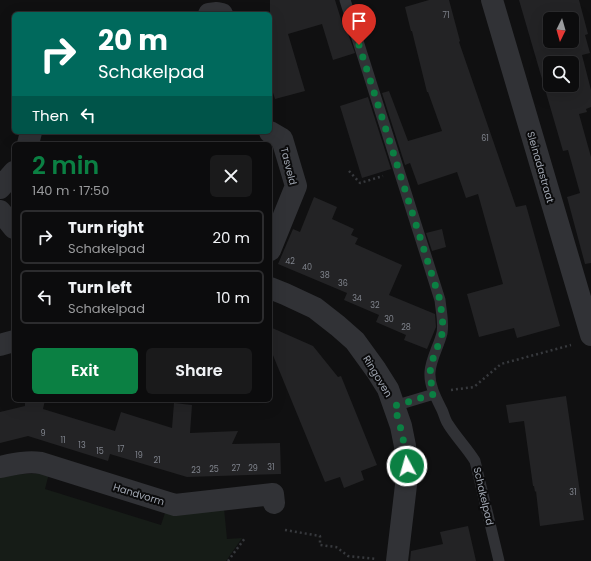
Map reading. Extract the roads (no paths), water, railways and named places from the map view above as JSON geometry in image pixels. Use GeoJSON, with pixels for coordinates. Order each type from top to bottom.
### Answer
{"type":"FeatureCollection","features":[{"type":"Feature","properties":{"kind":"street","name":"Sleinadastraat"},"geometry":{"type":"LineString","coordinates":[[492,0],[591,335]]}},
{"type":"Feature","properties":{"kind":"street","name":"Tasveld"},"geometry":{"type":"LineString","coordinates":[[272,133],[282,138],[296,186],[272,245]]}},
{"type":"Feature","properties":{"kind":"street"},"geometry":{"type":"LineString","coordinates":[[0,188],[12,174]]}},
{"type":"Feature","properties":{"kind":"street"},"geometry":{"type":"LineString","coordinates":[[0,211],[12,226]]}},
{"type":"Feature","properties":{"kind":"street","name":"Ringoven"},"geometry":{"type":"LineString","coordinates":[[272,289],[315,308],[355,341],[376,370],[388,390],[401,426],[407,466],[406,485],[388,560]]}},
{"type":"Feature","properties":{"kind":"street"},"geometry":{"type":"LineString","coordinates":[[0,345],[12,341]]}},
{"type":"Feature","properties":{"kind":"street","name":"Handvorm"},"geometry":{"type":"LineString","coordinates":[[0,467],[24,462],[41,462],[175,505],[273,494],[274,503]]}},
{"type":"Feature","properties":{"kind":"lane","name":"Schakelpad"},"geometry":{"type":"LineString","coordinates":[[345,0],[440,300],[443,322],[442,334],[432,361],[430,381],[447,423],[462,444],[470,452],[475,461],[499,561]]}},
{"type":"Feature","properties":{"kind":"lane"},"geometry":{"type":"LineString","coordinates":[[394,406],[434,394]]}}]}
